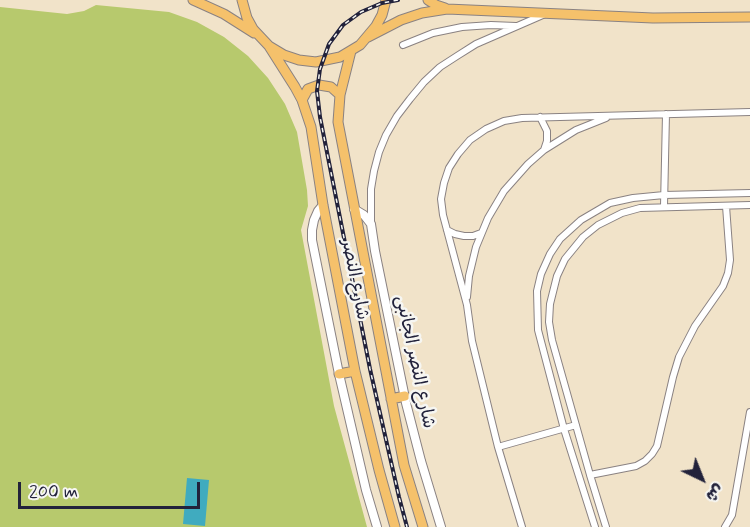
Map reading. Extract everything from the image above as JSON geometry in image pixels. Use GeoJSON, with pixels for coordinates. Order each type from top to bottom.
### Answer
{"type":"FeatureCollection","features":[{"type":"Feature","properties":{"kind":"main road"},"geometry":{"type":"LineString","coordinates":[[198,0],[237,21],[284,55],[316,62],[340,57],[368,37],[401,20],[422,13],[447,9],[653,18],[750,17]]}},
{"type":"Feature","properties":{"kind":"main road"},"geometry":{"type":"LineString","coordinates":[[242,0],[247,18],[261,39]]}},
{"type":"Feature","properties":{"kind":"main road"},"geometry":{"type":"LineString","coordinates":[[368,37],[382,15],[386,0]]}},
{"type":"Feature","properties":{"kind":"main road"},"geometry":{"type":"LineString","coordinates":[[428,0],[447,9]]}},
{"type":"Feature","properties":{"kind":"main road","name":"شارع النصر"},"geometry":{"type":"LineString","coordinates":[[269,46],[296,87],[311,127],[323,205],[355,371],[394,527]]}},
{"type":"Feature","properties":{"kind":"main road","name":"شارع النصر"},"geometry":{"type":"LineString","coordinates":[[351,51],[340,95],[338,122],[404,465],[423,527]]}},
{"type":"Feature","properties":{"kind":"main road"},"geometry":{"type":"LineString","coordinates":[[302,99],[308,89],[320,85],[331,87],[340,95]]}},
{"type":"Feature","properties":{"kind":"main road"},"geometry":{"type":"LineString","coordinates":[[339,374],[355,371]]}},
{"type":"Feature","properties":{"kind":"main road"},"geometry":{"type":"LineString","coordinates":[[391,399],[405,396]]}},
{"type":"Feature","properties":{"kind":"street"},"geometry":{"type":"LineString","coordinates":[[371,224],[371,189],[379,152],[392,126],[424,82],[440,67],[476,44],[545,13]]}},
{"type":"Feature","properties":{"kind":"street"},"geometry":{"type":"LineString","coordinates":[[404,45],[433,33],[462,27],[520,26]]}},
{"type":"Feature","properties":{"kind":"street"},"geometry":{"type":"LineString","coordinates":[[522,527],[498,447],[472,341],[467,305],[443,215],[441,199],[449,168],[470,140],[504,121],[540,117],[750,112]]}},
{"type":"Feature","properties":{"kind":"street"},"geometry":{"type":"LineString","coordinates":[[664,206],[666,114]]}},
{"type":"Feature","properties":{"kind":"street"},"geometry":{"type":"LineString","coordinates":[[467,305],[471,268],[481,233],[504,191],[544,150],[576,130],[613,116]]}},
{"type":"Feature","properties":{"kind":"street"},"geometry":{"type":"LineString","coordinates":[[540,117],[548,136],[544,150]]}},
{"type":"Feature","properties":{"kind":"street"},"geometry":{"type":"LineString","coordinates":[[595,527],[564,429],[538,330],[537,291],[541,274],[550,254],[560,239],[581,220],[610,203],[664,195],[750,193]]}},
{"type":"Feature","properties":{"kind":"street"},"geometry":{"type":"LineString","coordinates":[[323,205],[314,220],[312,240],[339,374],[377,527]]}},
{"type":"Feature","properties":{"kind":"street"},"geometry":{"type":"LineString","coordinates":[[606,527],[552,340],[550,303],[556,276],[570,251],[583,237],[614,216],[640,208],[664,206],[750,205]]}},
{"type":"Feature","properties":{"kind":"street"},"geometry":{"type":"LineString","coordinates":[[590,475],[636,466],[645,461],[657,446],[679,357],[695,326],[723,286],[728,273],[730,260],[726,206]]}},
{"type":"Feature","properties":{"kind":"street"},"geometry":{"type":"LineString","coordinates":[[354,210],[371,224]]}},
{"type":"Feature","properties":{"kind":"street","name":"شارع النصر الجانبى"},"geometry":{"type":"LineString","coordinates":[[371,224],[405,396],[441,527]]}},
{"type":"Feature","properties":{"kind":"street"},"geometry":{"type":"LineString","coordinates":[[447,230],[464,236],[481,233]]}},
{"type":"Feature","properties":{"kind":"street"},"geometry":{"type":"LineString","coordinates":[[725,527],[732,515],[750,412]]}},
{"type":"Feature","properties":{"kind":"street"},"geometry":{"type":"LineString","coordinates":[[498,447],[576,425]]}},
{"type":"Feature","properties":{"kind":"green space"},"geometry":{"type":"Polygon","coordinates":[[[96,5],[169,12],[197,22],[224,37],[248,56],[268,78],[285,104],[297,132],[307,190],[308,206],[301,230],[334,406],[367,527],[0,527],[0,7],[67,14],[84,11],[96,5]]]}},
{"type":"Feature","properties":{"kind":"water"},"geometry":{"type":"Polygon","coordinates":[[[187,478],[209,480],[205,526],[183,524],[187,478]]]}},
{"type":"Feature","properties":{"kind":"railway"},"geometry":{"type":"LineString","coordinates":[[398,0],[382,3],[361,12],[343,25],[329,44],[320,69],[317,91],[320,117],[370,369],[407,527]]}}]}
